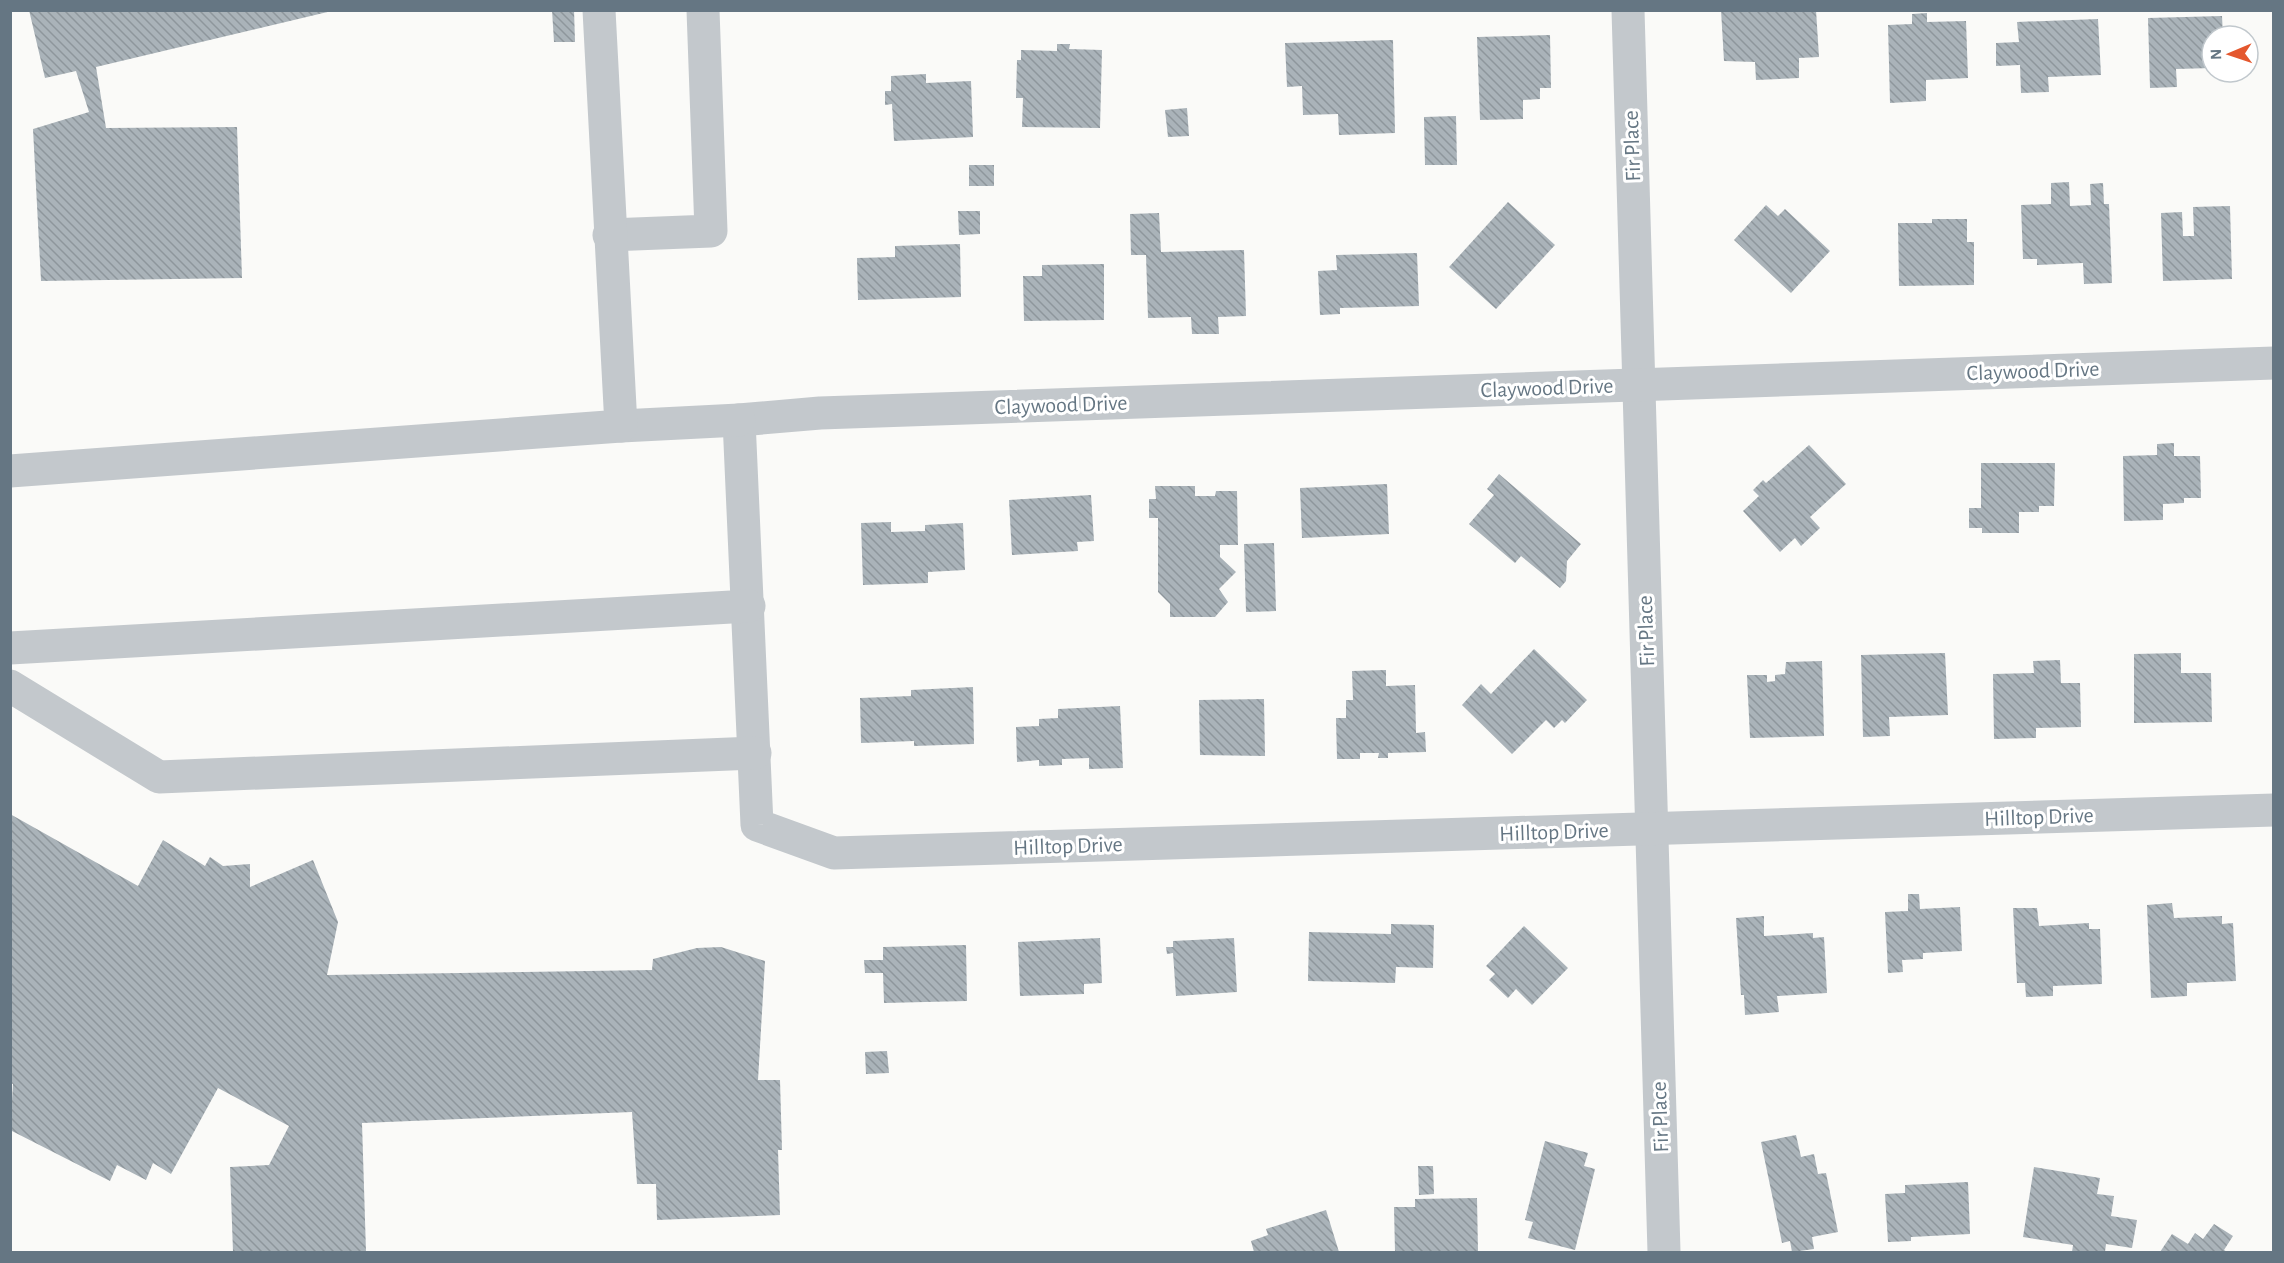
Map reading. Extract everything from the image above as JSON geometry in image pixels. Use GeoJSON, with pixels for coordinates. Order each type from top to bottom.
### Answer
{"type":"FeatureCollection","features":[{"type":"Feature","properties":{"kind":"street"},"geometry":{"type":"LineString","coordinates":[[598,10],[621,426]]}},
{"type":"Feature","properties":{"kind":"street"},"geometry":{"type":"LineString","coordinates":[[609,235],[711,231],[703,10]]}},
{"type":"Feature","properties":{"kind":"street","name":"Fir Place"},"geometry":{"type":"LineString","coordinates":[[1628,10],[1664,1252]]}},
{"type":"Feature","properties":{"kind":"street","name":"Claywood Drive"},"geometry":{"type":"LineString","coordinates":[[10,471],[621,426],[820,414],[2274,363]]}},
{"type":"Feature","properties":{"kind":"street"},"geometry":{"type":"LineString","coordinates":[[10,686],[159,777],[755,753],[739,420]]}},
{"type":"Feature","properties":{"kind":"street"},"geometry":{"type":"LineString","coordinates":[[10,648],[749,606]]}},
{"type":"Feature","properties":{"kind":"street","name":"Hilltop Drive"},"geometry":{"type":"LineString","coordinates":[[755,753],[757,825],[834,853],[2274,810]]}},
{"type":"Feature","properties":{"kind":"building"},"geometry":{"type":"Polygon","coordinates":[[[29,10],[336,10],[96,67],[106,128],[237,127],[242,278],[41,281],[33,129],[89,112],[76,71],[45,78],[29,10]]]}},
{"type":"Feature","properties":{"kind":"building"},"geometry":{"type":"Polygon","coordinates":[[[552,10],[574,10],[575,42],[554,42],[552,10]]]}},
{"type":"Feature","properties":{"kind":"building"},"geometry":{"type":"Polygon","coordinates":[[[1721,10],[1816,10],[1819,57],[1799,58],[1799,78],[1756,80],[1755,62],[1724,61],[1721,10]]]}},
{"type":"Feature","properties":{"kind":"building"},"geometry":{"type":"Polygon","coordinates":[[[1927,13],[1927,22],[1966,21],[1968,78],[1926,80],[1926,101],[1890,103],[1888,25],[1912,24],[1912,14],[1927,13]]]}},
{"type":"Feature","properties":{"kind":"building"},"geometry":{"type":"Polygon","coordinates":[[[2222,16],[2222,24],[2200,24],[2200,68],[2176,69],[2177,87],[2150,88],[2148,18],[2222,16]]]}},
{"type":"Feature","properties":{"kind":"building"},"geometry":{"type":"Polygon","coordinates":[[[2098,19],[2101,75],[2048,77],[2049,92],[2021,93],[2020,65],[1996,66],[1996,43],[2019,42],[2017,22],[2098,19]]]}},
{"type":"Feature","properties":{"kind":"building"},"geometry":{"type":"Polygon","coordinates":[[[1550,35],[1551,88],[1540,88],[1540,99],[1523,100],[1523,119],[1480,120],[1477,37],[1550,35]]]}},
{"type":"Feature","properties":{"kind":"building"},"geometry":{"type":"Polygon","coordinates":[[[1393,40],[1395,133],[1339,135],[1338,114],[1303,115],[1302,86],[1287,87],[1285,43],[1393,40]]]}},
{"type":"Feature","properties":{"kind":"building"},"geometry":{"type":"Polygon","coordinates":[[[1057,44],[1070,44],[1069,49],[1102,50],[1100,128],[1022,127],[1023,98],[1016,98],[1017,60],[1021,60],[1021,50],[1057,51],[1057,44]]]}},
{"type":"Feature","properties":{"kind":"building"},"geometry":{"type":"Polygon","coordinates":[[[926,74],[926,83],[971,81],[973,137],[894,141],[892,104],[885,105],[885,91],[891,91],[891,76],[926,74]]]}},
{"type":"Feature","properties":{"kind":"building"},"geometry":{"type":"Polygon","coordinates":[[[1187,108],[1189,136],[1168,137],[1165,110],[1187,108]]]}},
{"type":"Feature","properties":{"kind":"building"},"geometry":{"type":"Polygon","coordinates":[[[1456,116],[1457,165],[1425,165],[1424,117],[1456,116]]]}},
{"type":"Feature","properties":{"kind":"building"},"geometry":{"type":"Polygon","coordinates":[[[969,165],[994,165],[994,186],[969,186],[969,165]]]}},
{"type":"Feature","properties":{"kind":"building"},"geometry":{"type":"Polygon","coordinates":[[[2069,182],[2070,206],[2091,205],[2090,184],[2103,183],[2104,204],[2109,204],[2112,283],[2084,284],[2083,263],[2037,265],[2037,259],[2023,259],[2021,205],[2051,204],[2051,183],[2069,182]]]}},
{"type":"Feature","properties":{"kind":"building"},"geometry":{"type":"Polygon","coordinates":[[[1508,202],[1555,245],[1496,309],[1449,267],[1508,202]]]}},
{"type":"Feature","properties":{"kind":"building"},"geometry":{"type":"Polygon","coordinates":[[[1766,205],[1778,216],[1785,209],[1830,251],[1791,293],[1734,240],[1766,205]]]}},
{"type":"Feature","properties":{"kind":"building"},"geometry":{"type":"Polygon","coordinates":[[[2230,206],[2232,279],[2163,281],[2161,213],[2182,212],[2183,236],[2194,236],[2193,207],[2230,206]]]}},
{"type":"Feature","properties":{"kind":"building"},"geometry":{"type":"Polygon","coordinates":[[[958,211],[980,211],[980,234],[959,235],[958,211]]]}},
{"type":"Feature","properties":{"kind":"building"},"geometry":{"type":"Polygon","coordinates":[[[1159,213],[1161,252],[1244,250],[1246,316],[1218,317],[1219,334],[1192,334],[1191,317],[1148,318],[1146,255],[1131,255],[1130,214],[1159,213]]]}},
{"type":"Feature","properties":{"kind":"building"},"geometry":{"type":"Polygon","coordinates":[[[1932,219],[1967,219],[1967,242],[1974,242],[1974,285],[1899,286],[1898,223],[1932,223],[1932,219]]]}},
{"type":"Feature","properties":{"kind":"building"},"geometry":{"type":"Polygon","coordinates":[[[960,244],[961,297],[858,300],[857,258],[895,257],[895,246],[960,244]]]}},
{"type":"Feature","properties":{"kind":"building"},"geometry":{"type":"Polygon","coordinates":[[[1417,253],[1419,306],[1340,308],[1340,314],[1320,315],[1318,271],[1337,270],[1336,255],[1417,253]]]}},
{"type":"Feature","properties":{"kind":"building"},"geometry":{"type":"Polygon","coordinates":[[[1104,264],[1104,320],[1024,321],[1023,276],[1042,276],[1042,265],[1104,264]]]}},
{"type":"Feature","properties":{"kind":"building"},"geometry":{"type":"Polygon","coordinates":[[[2174,443],[2174,456],[2200,456],[2201,498],[2184,498],[2184,503],[2163,504],[2163,520],[2124,521],[2123,456],[2157,455],[2157,444],[2174,443]]]}},
{"type":"Feature","properties":{"kind":"building"},"geometry":{"type":"Polygon","coordinates":[[[1809,445],[1846,484],[1810,517],[1820,528],[1801,546],[1795,538],[1780,552],[1743,511],[1759,496],[1753,490],[1763,480],[1766,483],[1809,445]]]}},
{"type":"Feature","properties":{"kind":"building"},"geometry":{"type":"Polygon","coordinates":[[[1981,463],[2055,463],[2054,506],[2039,506],[2039,512],[2019,512],[2019,533],[1982,533],[1982,528],[1969,528],[1969,508],[1981,508],[1981,463]]]}},
{"type":"Feature","properties":{"kind":"building"},"geometry":{"type":"Polygon","coordinates":[[[1499,474],[1581,544],[1567,561],[1566,581],[1560,588],[1521,556],[1515,563],[1469,524],[1494,495],[1487,489],[1499,474]]]}},
{"type":"Feature","properties":{"kind":"building"},"geometry":{"type":"Polygon","coordinates":[[[1387,484],[1389,534],[1302,538],[1300,488],[1387,484]]]}},
{"type":"Feature","properties":{"kind":"building"},"geometry":{"type":"Polygon","coordinates":[[[1155,486],[1195,486],[1195,496],[1215,496],[1216,491],[1237,491],[1238,545],[1220,545],[1220,557],[1236,572],[1219,589],[1228,602],[1215,617],[1170,617],[1170,604],[1158,592],[1158,518],[1149,518],[1149,499],[1156,499],[1155,486]]]}},
{"type":"Feature","properties":{"kind":"building"},"geometry":{"type":"Polygon","coordinates":[[[1091,495],[1094,541],[1077,542],[1078,551],[1012,555],[1009,500],[1091,495]]]}},
{"type":"Feature","properties":{"kind":"building"},"geometry":{"type":"Polygon","coordinates":[[[891,522],[891,532],[925,531],[925,525],[963,523],[965,570],[928,572],[928,583],[863,585],[861,523],[891,522]]]}},
{"type":"Feature","properties":{"kind":"building"},"geometry":{"type":"Polygon","coordinates":[[[1274,543],[1276,611],[1246,612],[1244,544],[1274,543]]]}},
{"type":"Feature","properties":{"kind":"building"},"geometry":{"type":"Polygon","coordinates":[[[1534,649],[1587,700],[1565,723],[1562,720],[1554,728],[1546,720],[1512,754],[1462,705],[1481,684],[1491,694],[1534,649]]]}},
{"type":"Feature","properties":{"kind":"building"},"geometry":{"type":"Polygon","coordinates":[[[1945,653],[1948,715],[1889,717],[1890,736],[1863,737],[1861,655],[1945,653]]]}},
{"type":"Feature","properties":{"kind":"building"},"geometry":{"type":"Polygon","coordinates":[[[2181,653],[2181,673],[2211,673],[2212,722],[2134,723],[2134,654],[2181,653]]]}},
{"type":"Feature","properties":{"kind":"building"},"geometry":{"type":"Polygon","coordinates":[[[2060,660],[2061,683],[2080,683],[2081,727],[2036,728],[2036,738],[1994,739],[1993,674],[2034,673],[2033,661],[2060,660]]]}},
{"type":"Feature","properties":{"kind":"building"},"geometry":{"type":"Polygon","coordinates":[[[1822,661],[1824,736],[1750,738],[1747,675],[1767,675],[1767,682],[1775,681],[1775,675],[1785,674],[1786,662],[1822,661]]]}},
{"type":"Feature","properties":{"kind":"building"},"geometry":{"type":"Polygon","coordinates":[[[1386,670],[1386,686],[1415,685],[1416,733],[1425,732],[1426,752],[1388,753],[1388,758],[1378,758],[1379,753],[1360,753],[1360,759],[1337,759],[1336,718],[1346,718],[1346,700],[1353,700],[1352,671],[1386,670]]]}},
{"type":"Feature","properties":{"kind":"building"},"geometry":{"type":"Polygon","coordinates":[[[973,687],[974,744],[914,746],[914,741],[861,743],[860,698],[911,696],[911,690],[973,687]]]}},
{"type":"Feature","properties":{"kind":"building"},"geometry":{"type":"Polygon","coordinates":[[[1264,699],[1265,756],[1200,755],[1199,700],[1264,699]]]}},
{"type":"Feature","properties":{"kind":"building"},"geometry":{"type":"Polygon","coordinates":[[[1120,706],[1123,768],[1089,769],[1089,758],[1062,759],[1062,765],[1039,766],[1039,760],[1017,762],[1016,727],[1039,726],[1039,719],[1058,718],[1058,709],[1120,706]]]}},
{"type":"Feature","properties":{"kind":"building"},"geometry":{"type":"Polygon","coordinates":[[[10,814],[138,886],[163,840],[205,866],[210,857],[223,866],[250,864],[250,887],[313,860],[338,922],[327,975],[652,970],[653,959],[697,948],[721,947],[765,961],[758,1080],[780,1080],[782,1150],[778,1150],[780,1215],[657,1220],[656,1184],[637,1184],[632,1112],[362,1123],[366,1252],[233,1252],[230,1167],[269,1165],[289,1126],[218,1088],[171,1174],[153,1163],[146,1180],[117,1165],[110,1181],[10,1130],[13,1084],[10,1083],[10,814]]]}},
{"type":"Feature","properties":{"kind":"building"},"geometry":{"type":"Polygon","coordinates":[[[1908,894],[1919,894],[1920,909],[1960,907],[1962,951],[1923,953],[1923,959],[1902,960],[1903,972],[1888,973],[1885,912],[1908,911],[1908,894]]]}},
{"type":"Feature","properties":{"kind":"building"},"geometry":{"type":"Polygon","coordinates":[[[2172,903],[2174,918],[2222,916],[2222,924],[2233,923],[2236,981],[2187,983],[2187,996],[2151,998],[2147,905],[2172,903]]]}},
{"type":"Feature","properties":{"kind":"building"},"geometry":{"type":"Polygon","coordinates":[[[2013,908],[2037,908],[2039,926],[2089,923],[2089,929],[2100,929],[2102,984],[2053,986],[2053,996],[2026,997],[2025,983],[2017,983],[2013,908]]]}},
{"type":"Feature","properties":{"kind":"building"},"geometry":{"type":"Polygon","coordinates":[[[1764,916],[1764,936],[1813,933],[1813,938],[1824,937],[1827,993],[1777,996],[1779,1012],[1745,1015],[1744,995],[1741,995],[1736,918],[1764,916]]]}},
{"type":"Feature","properties":{"kind":"building"},"geometry":{"type":"Polygon","coordinates":[[[1391,924],[1434,925],[1433,968],[1396,967],[1395,983],[1308,981],[1309,932],[1391,934],[1391,924]]]}},
{"type":"Feature","properties":{"kind":"building"},"geometry":{"type":"Polygon","coordinates":[[[1524,926],[1568,968],[1532,1005],[1516,989],[1508,998],[1489,980],[1495,974],[1486,966],[1524,926]]]}},
{"type":"Feature","properties":{"kind":"building"},"geometry":{"type":"Polygon","coordinates":[[[1100,938],[1102,983],[1084,984],[1084,994],[1020,996],[1018,942],[1100,938]]]}},
{"type":"Feature","properties":{"kind":"building"},"geometry":{"type":"Polygon","coordinates":[[[1234,938],[1237,992],[1176,996],[1173,953],[1167,954],[1166,947],[1173,947],[1173,941],[1234,938]]]}},
{"type":"Feature","properties":{"kind":"building"},"geometry":{"type":"Polygon","coordinates":[[[966,945],[967,1001],[884,1003],[883,973],[865,973],[864,960],[883,960],[883,947],[966,945]]]}},
{"type":"Feature","properties":{"kind":"building"},"geometry":{"type":"Polygon","coordinates":[[[887,1051],[889,1073],[866,1074],[865,1052],[887,1051]]]}},
{"type":"Feature","properties":{"kind":"building"},"geometry":{"type":"Polygon","coordinates":[[[1796,1135],[1801,1157],[1814,1154],[1818,1174],[1826,1173],[1838,1232],[1812,1237],[1814,1249],[1792,1252],[1790,1241],[1782,1243],[1761,1142],[1796,1135]]]}},
{"type":"Feature","properties":{"kind":"building"},"geometry":{"type":"Polygon","coordinates":[[[1545,1141],[1588,1153],[1584,1166],[1595,1169],[1575,1250],[1528,1238],[1533,1222],[1525,1220],[1545,1141]]]}},
{"type":"Feature","properties":{"kind":"building"},"geometry":{"type":"Polygon","coordinates":[[[1418,1166],[1433,1166],[1434,1194],[1419,1195],[1418,1166]]]}},
{"type":"Feature","properties":{"kind":"building"},"geometry":{"type":"Polygon","coordinates":[[[2034,1167],[2100,1178],[2097,1194],[2114,1196],[2111,1216],[2137,1220],[2132,1248],[2106,1244],[2105,1252],[2072,1252],[2073,1245],[2023,1237],[2034,1167]]]}},
{"type":"Feature","properties":{"kind":"building"},"geometry":{"type":"Polygon","coordinates":[[[1968,1182],[1970,1234],[1911,1237],[1911,1241],[1888,1242],[1885,1194],[1905,1193],[1905,1185],[1968,1182]]]}},
{"type":"Feature","properties":{"kind":"building"},"geometry":{"type":"Polygon","coordinates":[[[1477,1198],[1478,1252],[1395,1252],[1394,1207],[1415,1207],[1415,1199],[1477,1198]]]}},
{"type":"Feature","properties":{"kind":"building"},"geometry":{"type":"Polygon","coordinates":[[[1326,1210],[1339,1252],[1254,1252],[1251,1241],[1268,1235],[1266,1229],[1326,1210]]]}},
{"type":"Feature","properties":{"kind":"building"},"geometry":{"type":"Polygon","coordinates":[[[2214,1224],[2233,1236],[2224,1250],[2227,1252],[2160,1252],[2172,1234],[2188,1244],[2195,1233],[2203,1239],[2214,1224]]]}}]}
